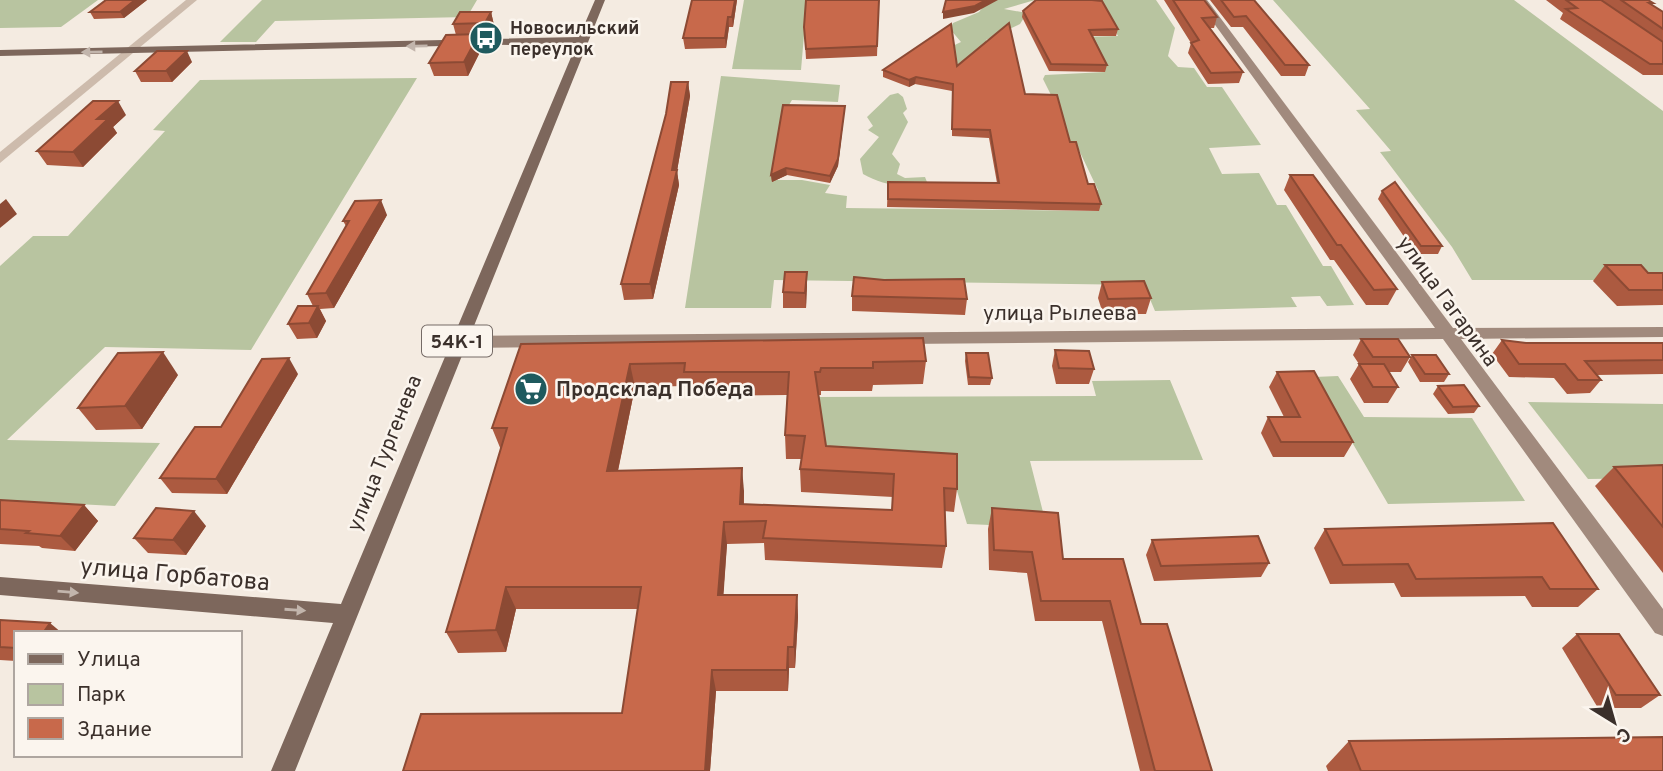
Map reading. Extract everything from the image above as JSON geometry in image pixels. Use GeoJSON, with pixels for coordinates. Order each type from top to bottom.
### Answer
{"type":"FeatureCollection","features":[{"type":"Feature","properties":{"kind":"main road","name":"улица Тургенева"},"geometry":{"type":"LineString","coordinates":[[283,771],[457,342],[600,0]]}},
{"type":"Feature","properties":{"kind":"main road"},"geometry":{"type":"LineString","coordinates":[[0,53],[583,40]]}},
{"type":"Feature","properties":{"kind":"main road","name":"улица Горбатова"},"geometry":{"type":"LineString","coordinates":[[0,586],[346,614]]}},
{"type":"Feature","properties":{"kind":"street"},"geometry":{"type":"LineString","coordinates":[[0,159],[192,0]]}},
{"type":"Feature","properties":{"kind":"street","name":"улица Гагарина"},"geometry":{"type":"LineString","coordinates":[[1202,0],[1445,334],[1663,626]]}},
{"type":"Feature","properties":{"kind":"street","name":"улица Рылеева"},"geometry":{"type":"LineString","coordinates":[[457,342],[1663,332]]}},
{"type":"Feature","properties":{"kind":"green space"},"geometry":{"type":"Polygon","coordinates":[[[0,0],[98,0],[61,27],[0,28],[0,0]]]}},
{"type":"Feature","properties":{"kind":"green space"},"geometry":{"type":"Polygon","coordinates":[[[262,0],[477,0],[467,17],[275,21],[256,42],[220,42],[262,0]]]}},
{"type":"Feature","properties":{"kind":"green space"},"geometry":{"type":"Polygon","coordinates":[[[744,0],[807,0],[801,70],[732,69],[744,0]]]}},
{"type":"Feature","properties":{"kind":"green space"},"geometry":{"type":"Polygon","coordinates":[[[989,0],[1035,0],[1004,9],[1027,13],[1020,24],[986,40],[989,50],[954,68],[940,52],[961,42],[950,29],[953,23],[979,12],[989,0]]]}},
{"type":"Feature","properties":{"kind":"green space"},"geometry":{"type":"Polygon","coordinates":[[[1090,0],[1156,0],[1175,28],[1168,56],[1178,67],[1194,68],[1207,87],[1222,87],[1261,145],[1209,148],[1222,174],[1259,173],[1277,205],[1286,205],[1323,266],[1331,266],[1354,305],[1327,306],[1320,296],[1291,297],[1297,307],[1155,311],[1144,285],[774,280],[771,308],[685,308],[721,76],[840,85],[838,102],[792,100],[783,115],[775,180],[802,180],[830,185],[825,193],[847,196],[846,208],[1099,211],[1092,191],[1098,190],[1077,146],[1069,146],[1058,109],[1043,79],[1045,75],[1105,72],[1080,37],[1118,36],[1103,7],[1090,0]]]}},
{"type":"Feature","properties":{"kind":"green space"},"geometry":{"type":"Polygon","coordinates":[[[1273,0],[1514,0],[1663,111],[1663,280],[1472,280],[1452,247],[1380,152],[1391,151],[1356,110],[1370,109],[1273,0]]]}},
{"type":"Feature","properties":{"kind":"green space"},"geometry":{"type":"Polygon","coordinates":[[[417,78],[251,350],[105,347],[7,440],[160,443],[115,506],[0,500],[0,266],[33,236],[68,236],[165,131],[153,130],[200,80],[417,78]]]}},
{"type":"Feature","properties":{"kind":"green space"},"geometry":{"type":"Polygon","coordinates":[[[898,93],[903,97],[907,109],[903,113],[908,122],[892,154],[900,164],[897,174],[905,178],[925,177],[927,182],[894,185],[863,174],[860,159],[879,137],[868,130],[873,126],[867,117],[890,95],[898,93]]]}},
{"type":"Feature","properties":{"kind":"green space"},"geometry":{"type":"Polygon","coordinates":[[[1338,376],[1364,417],[1472,418],[1525,501],[1388,504],[1314,377],[1338,376]]]}},
{"type":"Feature","properties":{"kind":"green space"},"geometry":{"type":"Polygon","coordinates":[[[1170,380],[1203,460],[1030,461],[1043,512],[1035,527],[967,524],[952,474],[819,463],[815,397],[1096,396],[1092,381],[1170,380]]]}},
{"type":"Feature","properties":{"kind":"green space"},"geometry":{"type":"Polygon","coordinates":[[[1528,402],[1663,404],[1663,478],[1588,479],[1528,402]]]}},
{"type":"Feature","properties":{"kind":"building"},"geometry":{"type":"Polygon","coordinates":[[[106,0],[135,0],[120,12],[90,12],[106,0]]]}},
{"type":"Feature","properties":{"kind":"building"},"geometry":{"type":"Polygon","coordinates":[[[692,0],[735,0],[732,17],[728,17],[725,38],[683,38],[692,0]]]}},
{"type":"Feature","properties":{"kind":"building"},"geometry":{"type":"Polygon","coordinates":[[[806,0],[879,0],[877,46],[806,49],[806,0]]]}},
{"type":"Feature","properties":{"kind":"building"},"geometry":{"type":"Polygon","coordinates":[[[946,0],[986,0],[975,6],[943,12],[946,0]]]}},
{"type":"Feature","properties":{"kind":"building"},"geometry":{"type":"Polygon","coordinates":[[[1036,0],[1102,1],[1118,29],[1089,30],[1107,65],[1051,64],[1023,11],[1036,0]]]}},
{"type":"Feature","properties":{"kind":"building"},"geometry":{"type":"Polygon","coordinates":[[[1173,0],[1204,0],[1217,17],[1202,18],[1243,72],[1211,73],[1191,43],[1199,40],[1173,0]]]}},
{"type":"Feature","properties":{"kind":"building"},"geometry":{"type":"Polygon","coordinates":[[[1221,0],[1254,0],[1309,65],[1285,65],[1246,16],[1234,17],[1221,0]]]}},
{"type":"Feature","properties":{"kind":"building"},"geometry":{"type":"Polygon","coordinates":[[[1566,0],[1601,0],[1663,42],[1663,64],[1650,64],[1566,9],[1577,8],[1566,0]]]}},
{"type":"Feature","properties":{"kind":"building"},"geometry":{"type":"Polygon","coordinates":[[[1621,0],[1648,0],[1653,3],[1649,3],[1663,12],[1663,29],[1621,0]]]}},
{"type":"Feature","properties":{"kind":"building"},"geometry":{"type":"Polygon","coordinates":[[[460,12],[491,12],[485,23],[453,24],[460,12]]]}},
{"type":"Feature","properties":{"kind":"building"},"geometry":{"type":"Polygon","coordinates":[[[1009,23],[1025,94],[1057,95],[1070,142],[1076,142],[1088,184],[1094,184],[1101,204],[888,199],[888,182],[999,183],[990,130],[952,129],[953,84],[916,77],[909,80],[883,70],[951,24],[957,66],[1009,23]]]}},
{"type":"Feature","properties":{"kind":"building"},"geometry":{"type":"Polygon","coordinates":[[[479,34],[464,62],[429,63],[446,35],[479,34]]]}},
{"type":"Feature","properties":{"kind":"building"},"geometry":{"type":"Polygon","coordinates":[[[157,51],[187,51],[166,71],[135,71],[157,51]]]}},
{"type":"Feature","properties":{"kind":"building"},"geometry":{"type":"Polygon","coordinates":[[[671,82],[688,82],[672,170],[677,170],[650,284],[621,284],[666,114],[671,82]]]}},
{"type":"Feature","properties":{"kind":"building"},"geometry":{"type":"Polygon","coordinates":[[[93,101],[118,101],[97,119],[108,119],[73,152],[37,151],[93,101]]]}},
{"type":"Feature","properties":{"kind":"building"},"geometry":{"type":"Polygon","coordinates":[[[783,105],[845,106],[838,159],[830,176],[786,168],[771,175],[783,105]]]}},
{"type":"Feature","properties":{"kind":"building"},"geometry":{"type":"Polygon","coordinates":[[[1290,175],[1313,175],[1397,289],[1374,290],[1341,245],[1337,245],[1290,175]]]}},
{"type":"Feature","properties":{"kind":"building"},"geometry":{"type":"Polygon","coordinates":[[[1395,182],[1442,246],[1421,246],[1382,191],[1395,182]]]}},
{"type":"Feature","properties":{"kind":"building"},"geometry":{"type":"Polygon","coordinates":[[[381,200],[326,293],[307,294],[349,221],[343,221],[355,201],[381,200]]]}},
{"type":"Feature","properties":{"kind":"building"},"geometry":{"type":"Polygon","coordinates":[[[1605,265],[1641,265],[1648,273],[1663,273],[1663,290],[1629,290],[1605,265]]]}},
{"type":"Feature","properties":{"kind":"building"},"geometry":{"type":"Polygon","coordinates":[[[785,272],[807,272],[805,293],[783,292],[785,272]]]}},
{"type":"Feature","properties":{"kind":"building"},"geometry":{"type":"Polygon","coordinates":[[[854,277],[884,280],[964,279],[967,299],[852,296],[854,277]]]}},
{"type":"Feature","properties":{"kind":"building"},"geometry":{"type":"Polygon","coordinates":[[[1144,281],[1151,298],[1108,299],[1102,282],[1144,281]]]}},
{"type":"Feature","properties":{"kind":"building"},"geometry":{"type":"Polygon","coordinates":[[[298,306],[318,306],[309,323],[288,324],[298,306]]]}},
{"type":"Feature","properties":{"kind":"building"},"geometry":{"type":"Polygon","coordinates":[[[923,338],[926,361],[873,362],[873,368],[821,368],[820,372],[815,372],[826,446],[957,454],[957,489],[944,488],[946,546],[763,538],[766,521],[724,522],[718,595],[797,595],[794,647],[788,647],[787,670],[712,670],[705,771],[403,771],[421,714],[622,713],[641,587],[506,587],[496,630],[446,632],[507,428],[492,428],[521,344],[923,338]],[[685,363],[630,364],[607,471],[742,468],[740,504],[892,510],[894,474],[800,469],[805,436],[785,435],[789,372],[684,372],[685,363]]]}},
{"type":"Feature","properties":{"kind":"building"},"geometry":{"type":"Polygon","coordinates":[[[1361,339],[1398,339],[1410,357],[1373,357],[1361,339]]]}},
{"type":"Feature","properties":{"kind":"building"},"geometry":{"type":"Polygon","coordinates":[[[1502,340],[1526,343],[1663,343],[1663,360],[1585,361],[1601,380],[1578,380],[1565,364],[1519,364],[1502,340]]]}},
{"type":"Feature","properties":{"kind":"building"},"geometry":{"type":"Polygon","coordinates":[[[1055,350],[1089,351],[1094,369],[1059,368],[1055,350]]]}},
{"type":"Feature","properties":{"kind":"building"},"geometry":{"type":"Polygon","coordinates":[[[163,352],[125,406],[78,408],[118,353],[163,352]]]}},
{"type":"Feature","properties":{"kind":"building"},"geometry":{"type":"Polygon","coordinates":[[[966,353],[988,353],[992,378],[969,377],[966,353]]]}},
{"type":"Feature","properties":{"kind":"building"},"geometry":{"type":"Polygon","coordinates":[[[1412,355],[1436,355],[1449,374],[1425,374],[1412,355]]]}},
{"type":"Feature","properties":{"kind":"building"},"geometry":{"type":"Polygon","coordinates":[[[289,358],[216,479],[160,478],[195,427],[221,427],[262,359],[289,358]]]}},
{"type":"Feature","properties":{"kind":"building"},"geometry":{"type":"Polygon","coordinates":[[[1359,364],[1384,364],[1398,387],[1373,387],[1359,364]]]}},
{"type":"Feature","properties":{"kind":"building"},"geometry":{"type":"Polygon","coordinates":[[[1314,371],[1353,442],[1281,442],[1268,417],[1300,417],[1277,372],[1314,371]]]}},
{"type":"Feature","properties":{"kind":"building"},"geometry":{"type":"Polygon","coordinates":[[[1464,385],[1479,406],[1453,407],[1438,386],[1464,385]]]}},
{"type":"Feature","properties":{"kind":"building"},"geometry":{"type":"Polygon","coordinates":[[[1663,465],[1663,527],[1614,467],[1663,465]]]}},
{"type":"Feature","properties":{"kind":"building"},"geometry":{"type":"Polygon","coordinates":[[[0,500],[84,505],[60,536],[0,529],[0,500]]]}},
{"type":"Feature","properties":{"kind":"building"},"geometry":{"type":"Polygon","coordinates":[[[156,508],[194,511],[173,540],[134,538],[156,508]]]}},
{"type":"Feature","properties":{"kind":"building"},"geometry":{"type":"Polygon","coordinates":[[[992,508],[1058,513],[1063,559],[1123,559],[1141,624],[1167,624],[1212,771],[1155,771],[1110,601],[1041,601],[1032,552],[994,550],[992,508]]]}},
{"type":"Feature","properties":{"kind":"building"},"geometry":{"type":"Polygon","coordinates":[[[1553,523],[1598,589],[1550,589],[1542,577],[1416,579],[1408,564],[1343,565],[1325,529],[1553,523]]]}},
{"type":"Feature","properties":{"kind":"building"},"geometry":{"type":"Polygon","coordinates":[[[1258,536],[1269,563],[1161,566],[1152,540],[1258,536]]]}},
{"type":"Feature","properties":{"kind":"building"},"geometry":{"type":"Polygon","coordinates":[[[0,620],[50,623],[44,631],[14,631],[14,648],[0,647],[0,620]]]}},
{"type":"Feature","properties":{"kind":"building"},"geometry":{"type":"Polygon","coordinates":[[[1577,634],[1619,634],[1660,695],[1616,695],[1577,634]]]}},
{"type":"Feature","properties":{"kind":"building"},"geometry":{"type":"Polygon","coordinates":[[[1663,737],[1663,771],[1361,771],[1349,741],[1663,737]]]}},
{"type":"Feature","properties":{"kind":"place","name":"Новосильский переулок"},"geometry":{"type":"Point","coordinates":[486,38]}},
{"type":"Feature","properties":{"kind":"place","name":"Продсклад Победа"},"geometry":{"type":"Point","coordinates":[531,389]}}]}
